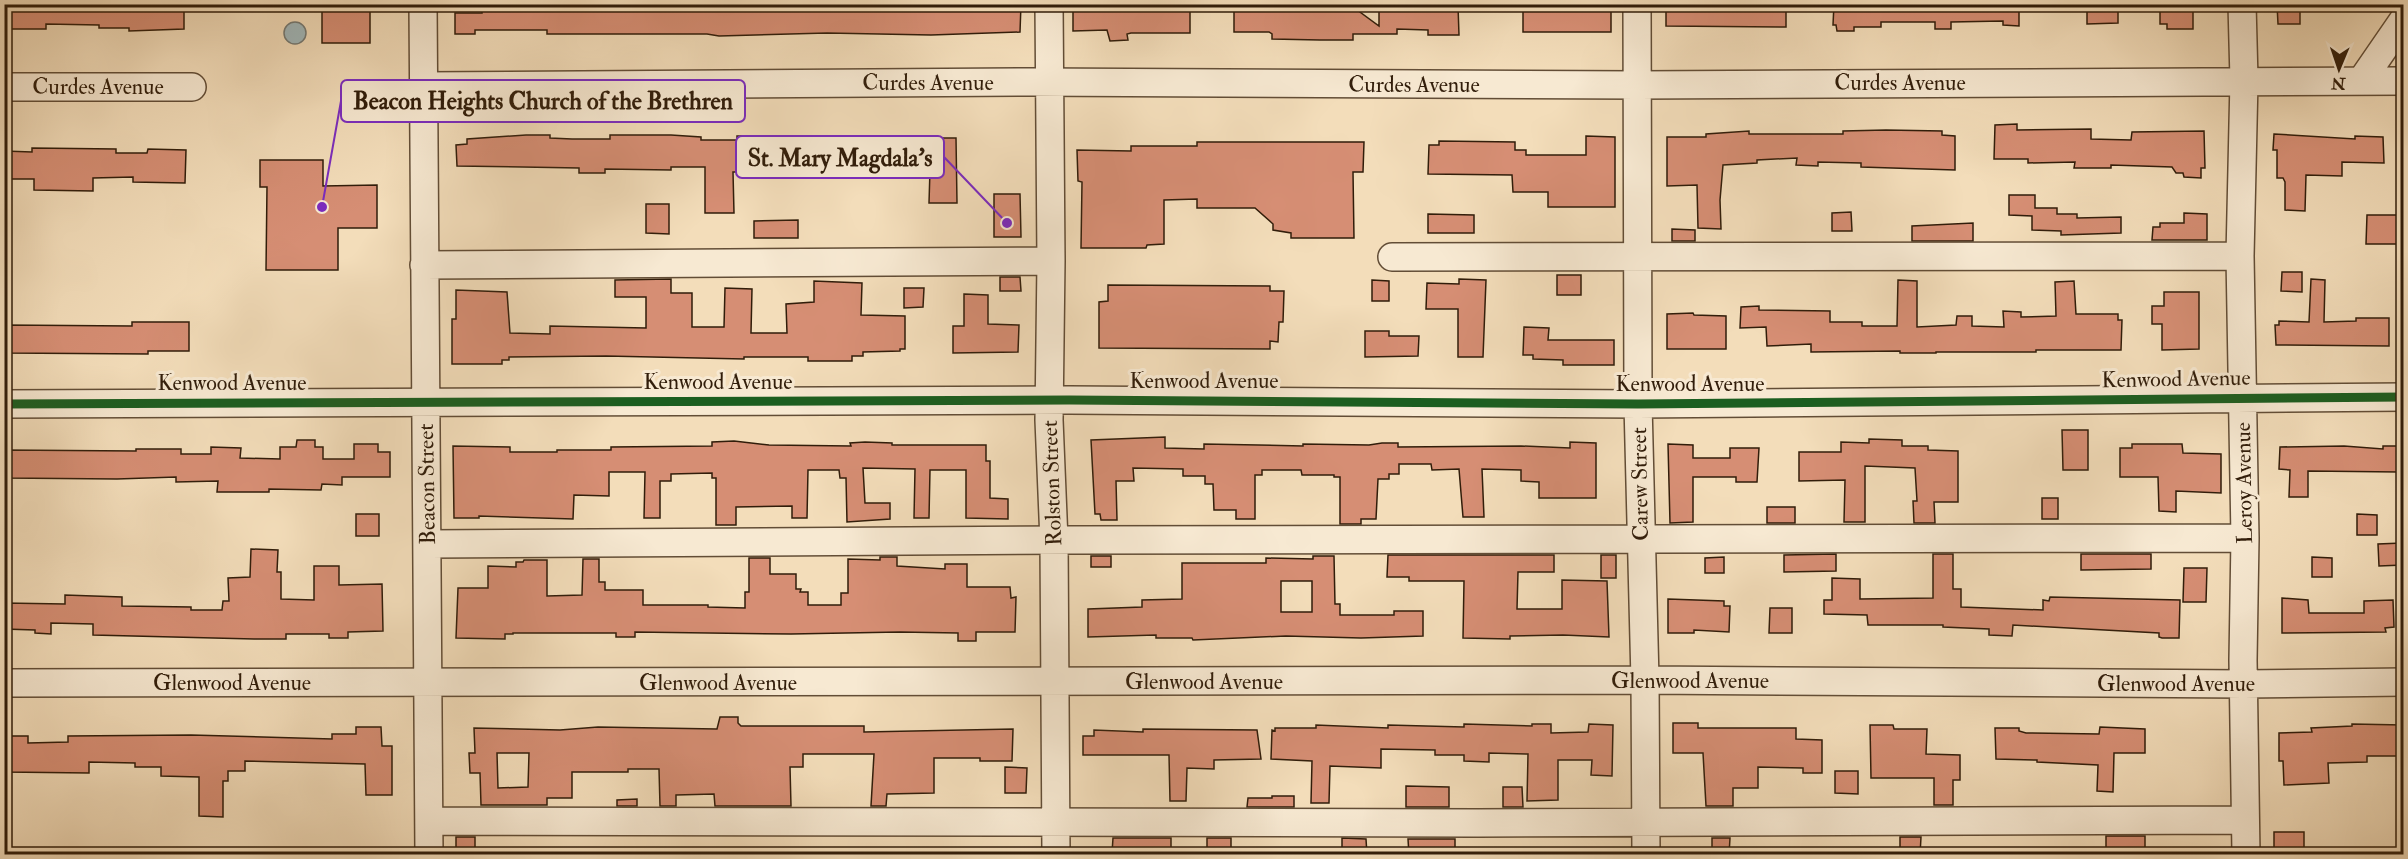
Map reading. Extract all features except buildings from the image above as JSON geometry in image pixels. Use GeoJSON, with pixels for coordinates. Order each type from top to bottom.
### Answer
{"type":"FeatureCollection","features":[{"type":"Feature","properties":{"kind":"street","name":"Beacon Street"},"geometry":{"type":"LineString","coordinates":[[423,4],[425,403],[429,544],[429,855]]}},
{"type":"Feature","properties":{"kind":"street","name":"Rolston Street"},"geometry":{"type":"LineString","coordinates":[[1049,4],[1050,400],[1054,541],[1056,855]]}},
{"type":"Feature","properties":{"kind":"street","name":"Carew Street"},"geometry":{"type":"LineString","coordinates":[[1637,4],[1638,404],[1645,681],[1646,855]]}},
{"type":"Feature","properties":{"kind":"street","name":"Leroy Avenue"},"geometry":{"type":"LineString","coordinates":[[2242,4],[2244,80],[2240,256],[2245,538],[2246,855]]}},
{"type":"Feature","properties":{"kind":"street"},"geometry":{"type":"LineString","coordinates":[[2362,80],[2403,19]]}},
{"type":"Feature","properties":{"kind":"street","name":"Curdes Avenue"},"geometry":{"type":"LineString","coordinates":[[424,86],[1048,83],[1638,85],[2244,80],[2403,81]]}},
{"type":"Feature","properties":{"kind":"street","name":"Curdes Avenue"},"geometry":{"type":"LineString","coordinates":[[4,87],[192,87]]}},
{"type":"Feature","properties":{"kind":"street"},"geometry":{"type":"LineString","coordinates":[[1392,257],[2240,256]]}},
{"type":"Feature","properties":{"kind":"street"},"geometry":{"type":"LineString","coordinates":[[424,265],[1051,261]]}},
{"type":"Feature","properties":{"kind":"street","name":"Kenwood Avenue"},"geometry":{"type":"LineString","coordinates":[[4,404],[1050,400],[1638,404],[2403,397]]}},
{"type":"Feature","properties":{"kind":"street"},"geometry":{"type":"LineString","coordinates":[[429,544],[2245,538]]}},
{"type":"Feature","properties":{"kind":"street","name":"Glenwood Avenue"},"geometry":{"type":"LineString","coordinates":[[4,683],[1645,681],[2244,684],[2403,682]]}},
{"type":"Feature","properties":{"kind":"street"},"geometry":{"type":"LineString","coordinates":[[430,821],[1056,823],[2245,820]]}},
{"type":"Feature","properties":{"kind":"water"},"geometry":{"type":"Polygon","coordinates":[[[295,22],[303,25],[306,33],[303,41],[295,44],[287,41],[284,33],[287,25],[295,22]]]}},
{"type":"Feature","properties":{"kind":"cycle path"},"geometry":{"type":"LineString","coordinates":[[4,404],[1069,400],[1638,404],[2404,397]]}},
{"type":"Feature","properties":{"kind":"place","name":"Beacon Heights Church of the Brethren"},"geometry":{"type":"Point","coordinates":[322,207]}},
{"type":"Feature","properties":{"kind":"place","name":"St. Mary Magdala's"},"geometry":{"type":"Point","coordinates":[1007,223]}}]}
